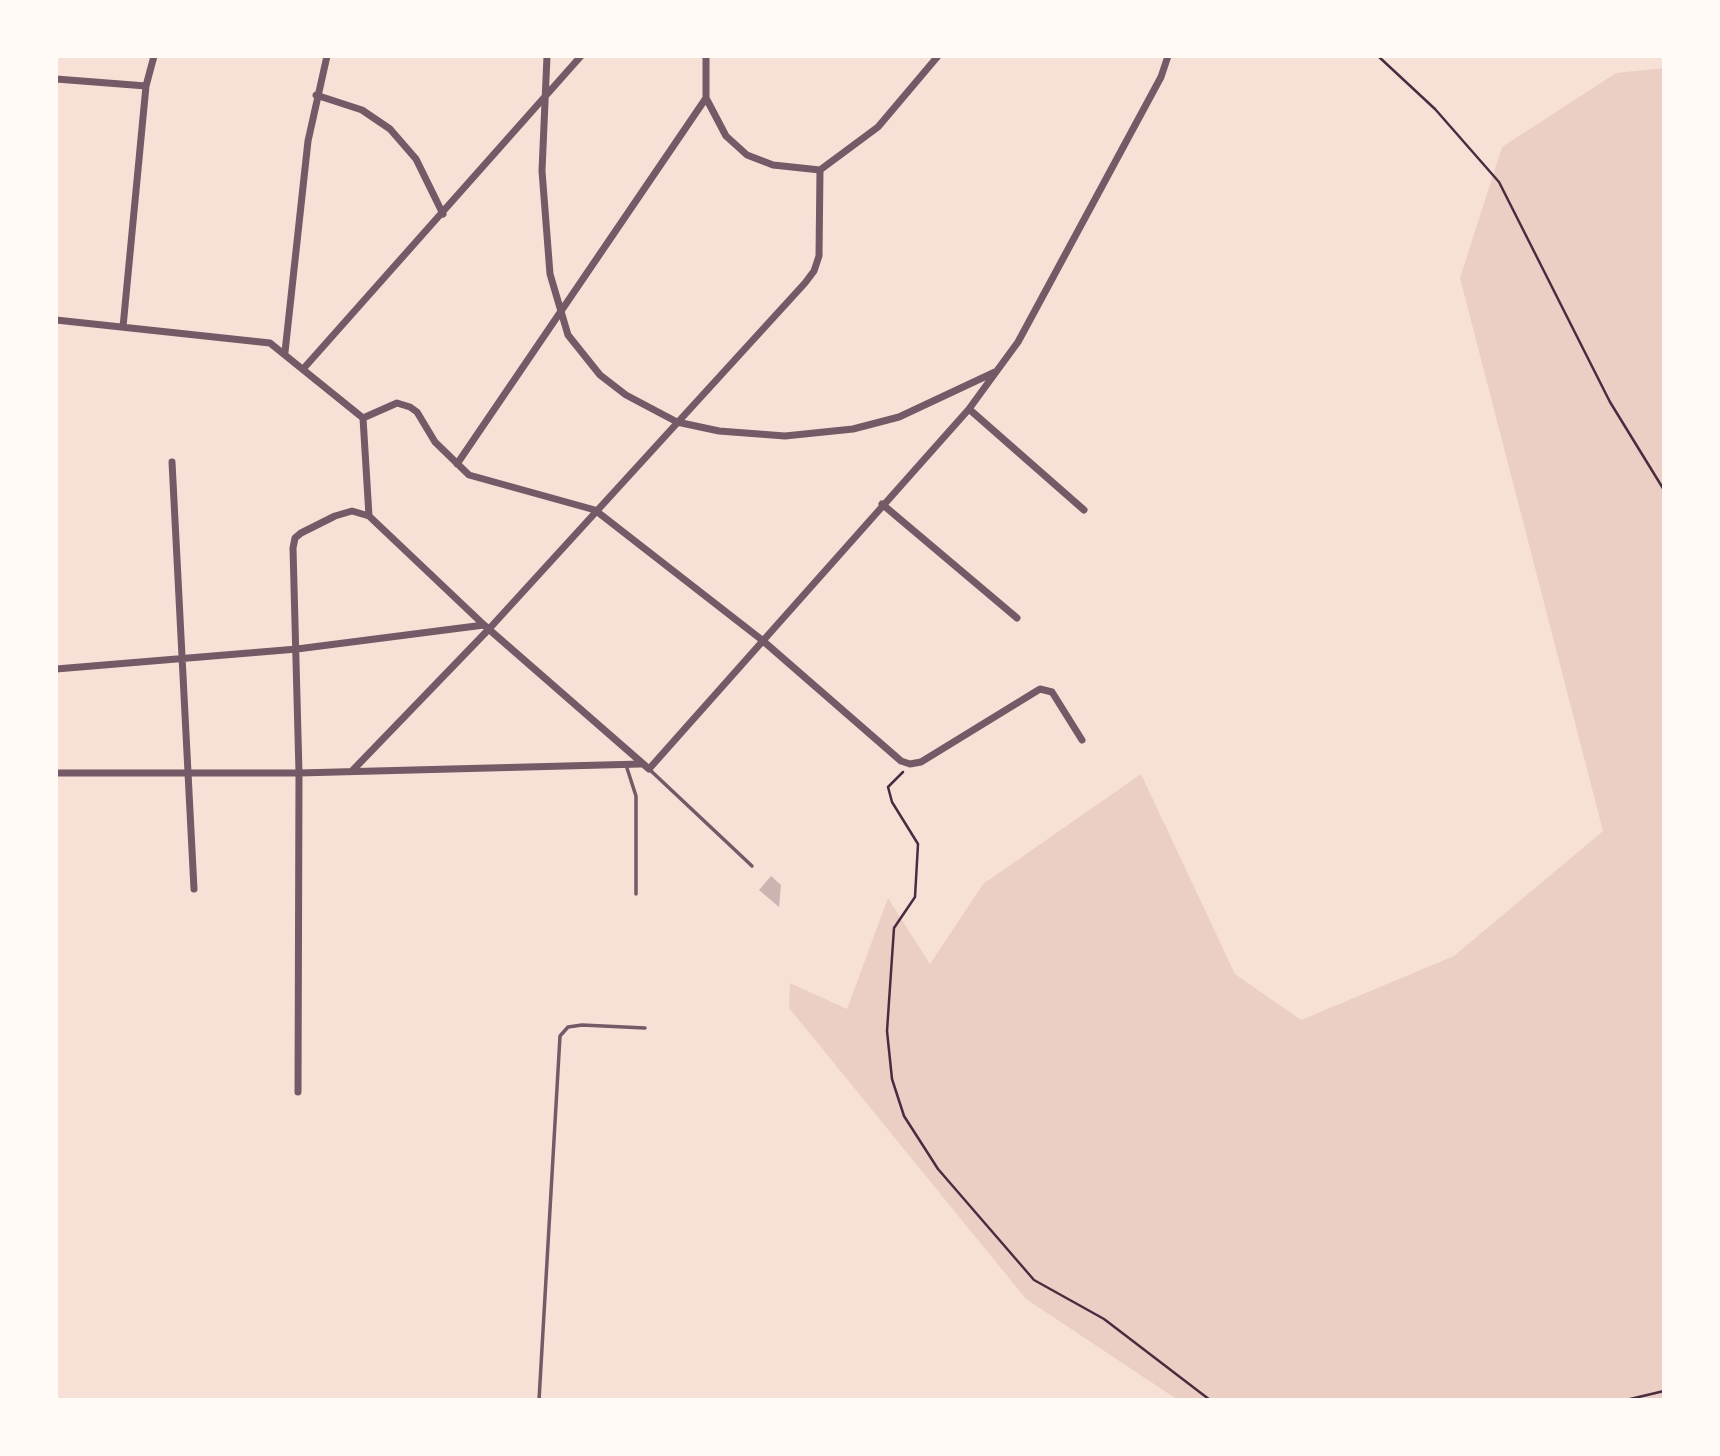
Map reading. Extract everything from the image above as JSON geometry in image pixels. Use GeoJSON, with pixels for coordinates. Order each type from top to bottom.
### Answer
{"type":"FeatureCollection","features":[{"type":"Feature","properties":{"kind":"street"},"geometry":{"type":"LineString","coordinates":[[123,327],[146,86],[154,56]]}},
{"type":"Feature","properties":{"kind":"street"},"geometry":{"type":"LineString","coordinates":[[285,352],[308,141],[316,95],[327,56]]}},
{"type":"Feature","properties":{"kind":"street"},"geometry":{"type":"LineString","coordinates":[[547,56],[547,96],[543,129],[543,212],[550,274],[568,335],[600,374],[626,395],[677,422],[748,435],[785,436],[853,429],[899,417],[996,372]]}},
{"type":"Feature","properties":{"kind":"street"},"geometry":{"type":"LineString","coordinates":[[304,368],[581,56]]}},
{"type":"Feature","properties":{"kind":"street"},"geometry":{"type":"LineString","coordinates":[[706,56],[706,98],[726,136],[747,155],[773,165],[820,170],[878,127],[938,56]]}},
{"type":"Feature","properties":{"kind":"street"},"geometry":{"type":"LineString","coordinates":[[298,1092],[299,773],[295,538],[335,516],[352,511],[369,516],[487,627],[649,769],[969,409],[996,372],[1024,330],[1161,77],[1168,56]]}},
{"type":"Feature","properties":{"kind":"street"},"geometry":{"type":"LineString","coordinates":[[56,79],[146,86]]}},
{"type":"Feature","properties":{"kind":"street"},"geometry":{"type":"LineString","coordinates":[[316,95],[362,110],[390,129],[416,159],[443,214]]}},
{"type":"Feature","properties":{"kind":"street"},"geometry":{"type":"LineString","coordinates":[[457,464],[706,98]]}},
{"type":"Feature","properties":{"kind":"street"},"geometry":{"type":"LineString","coordinates":[[352,771],[814,271],[820,236],[820,170]]}},
{"type":"Feature","properties":{"kind":"street"},"geometry":{"type":"LineString","coordinates":[[56,320],[258,340],[285,352],[363,418],[369,516]]}},
{"type":"Feature","properties":{"kind":"street"},"geometry":{"type":"LineString","coordinates":[[363,418],[397,403],[410,407],[417,412],[435,442],[469,475],[480,481],[595,510],[762,640],[901,761],[910,764],[921,762],[1040,688],[1052,692],[1082,740]]}},
{"type":"Feature","properties":{"kind":"street"},"geometry":{"type":"LineString","coordinates":[[969,409],[1084,510]]}},
{"type":"Feature","properties":{"kind":"street"},"geometry":{"type":"LineString","coordinates":[[172,462],[194,889]]}},
{"type":"Feature","properties":{"kind":"street"},"geometry":{"type":"LineString","coordinates":[[882,504],[1017,618]]}},
{"type":"Feature","properties":{"kind":"street"},"geometry":{"type":"LineString","coordinates":[[56,669],[297,649],[487,627]]}},
{"type":"Feature","properties":{"kind":"street"},"geometry":{"type":"LineString","coordinates":[[56,772],[299,773],[641,764]]}},
{"type":"Feature","properties":{"kind":"lane"},"geometry":{"type":"LineString","coordinates":[[626,764],[636,796],[636,894]]}},
{"type":"Feature","properties":{"kind":"lane"},"geometry":{"type":"LineString","coordinates":[[649,769],[752,866]]}},
{"type":"Feature","properties":{"kind":"lane"},"geometry":{"type":"LineString","coordinates":[[539,1400],[560,1036],[568,1027],[582,1025],[645,1028]]}},
{"type":"Feature","properties":{"kind":"path"},"geometry":{"type":"LineString","coordinates":[[1378,56],[1435,109],[1499,182],[1610,402],[1664,490]]}},
{"type":"Feature","properties":{"kind":"path"},"geometry":{"type":"LineString","coordinates":[[910,764],[888,787],[892,802],[918,844],[915,897],[894,928],[887,1031],[892,1079],[904,1116],[937,1169],[1034,1280],[1104,1319],[1210,1400]]}},
{"type":"Feature","properties":{"kind":"path"},"geometry":{"type":"LineString","coordinates":[[1626,1400],[1664,1391]]}},
{"type":"Feature","properties":{"kind":"shaded area"},"geometry":{"type":"Polygon","coordinates":[[[1664,68],[1664,1400],[1178,1400],[1026,1299],[789,1008],[790,983],[847,1009],[888,898],[930,964],[983,884],[1141,774],[1235,974],[1301,1020],[1454,956],[1603,831],[1460,278],[1502,147],[1616,73],[1664,68]]]}},
{"type":"Feature","properties":{"kind":"building"},"geometry":{"type":"Polygon","coordinates":[[[771,876],[781,885],[779,907],[759,890],[771,876]]]}}]}
